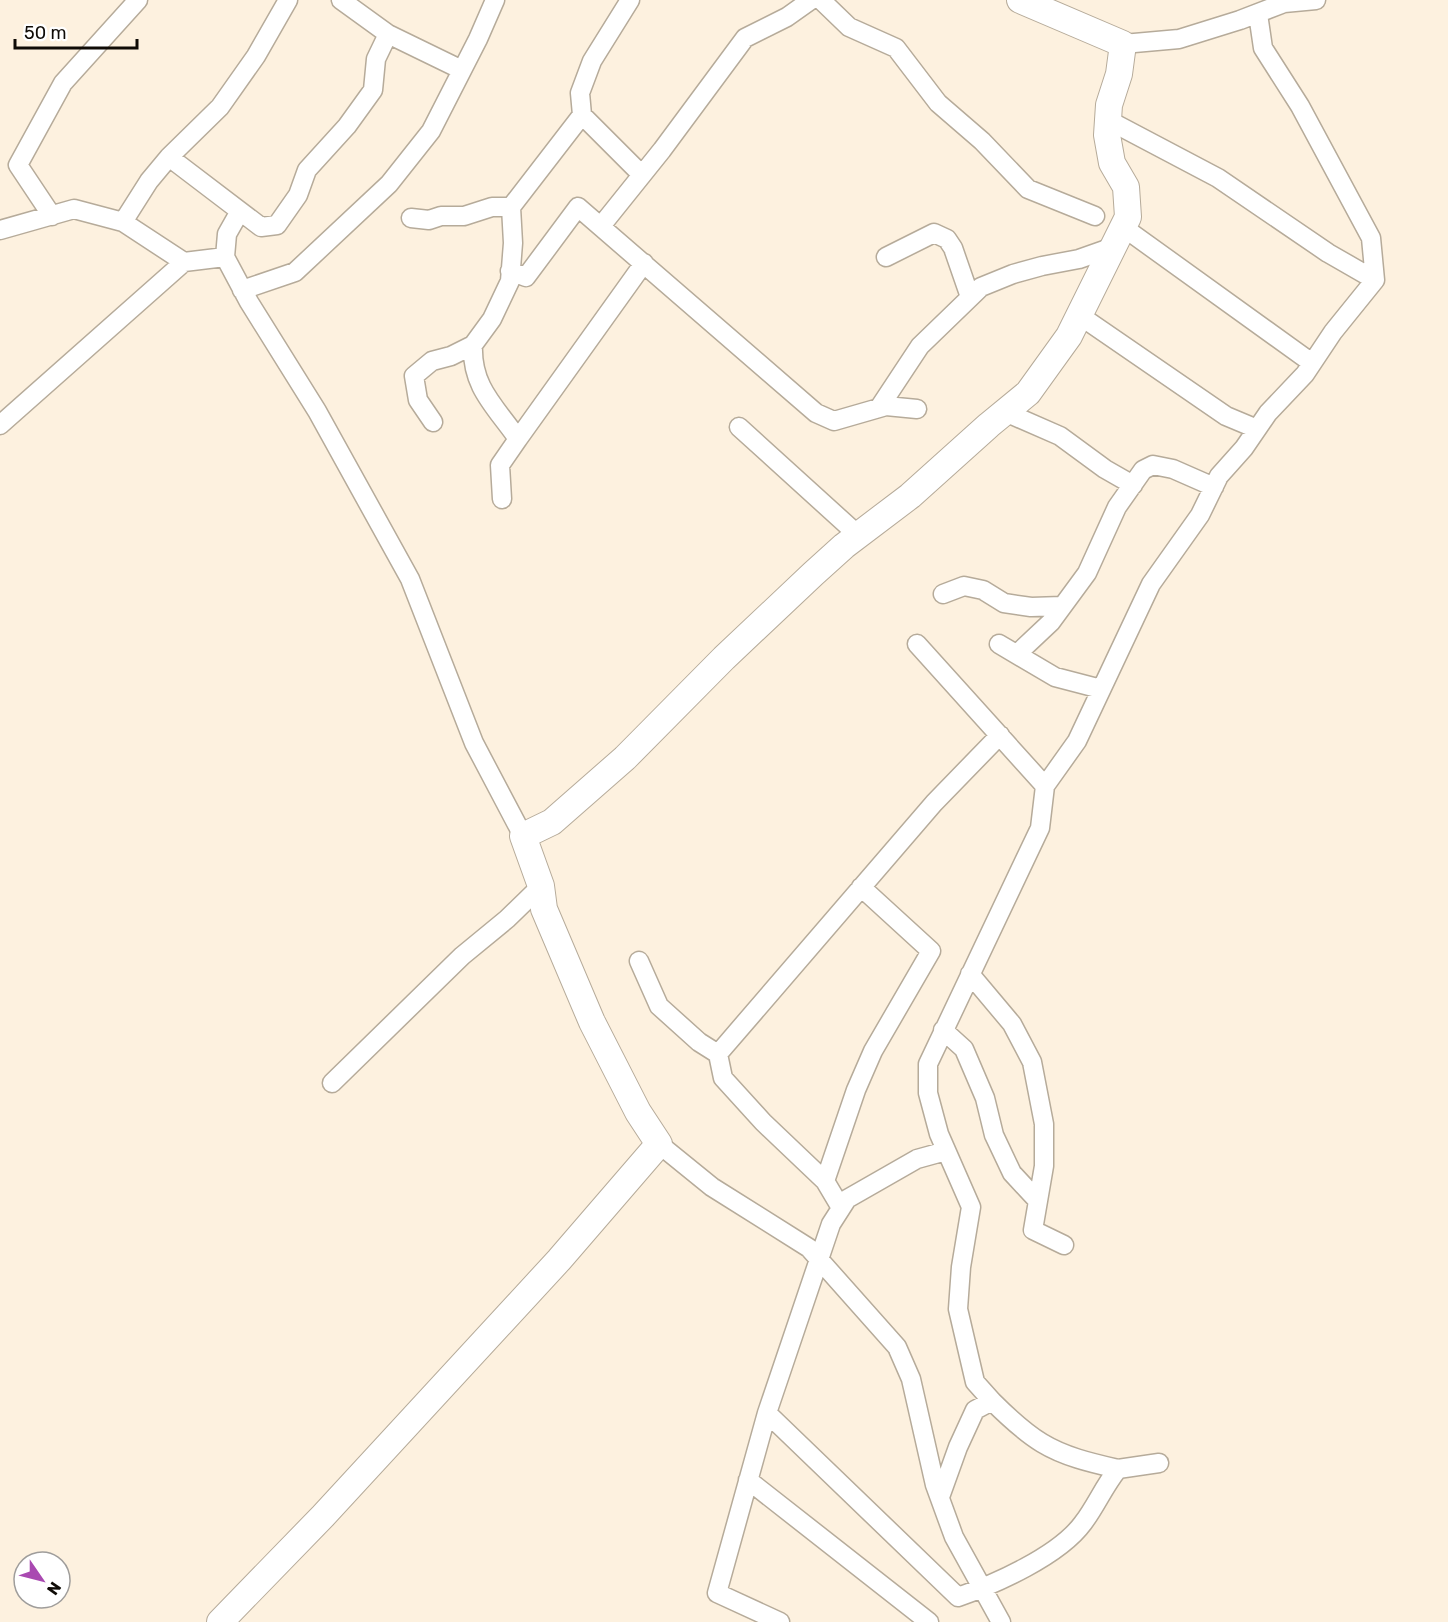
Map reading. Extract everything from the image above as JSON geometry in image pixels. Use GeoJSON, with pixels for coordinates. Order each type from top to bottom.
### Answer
{"type":"FeatureCollection","features":[{"type":"Feature","properties":{"kind":"street"},"geometry":{"type":"LineString","coordinates":[[52,216],[18,165],[63,83],[138,0]]}},
{"type":"Feature","properties":{"kind":"street"},"geometry":{"type":"LineString","coordinates":[[123,222],[149,181],[169,157],[220,107],[256,56],[288,0]]}},
{"type":"Feature","properties":{"kind":"street"},"geometry":{"type":"LineString","coordinates":[[341,0],[388,34],[462,70]]}},
{"type":"Feature","properties":{"kind":"street"},"geometry":{"type":"LineString","coordinates":[[242,290],[295,272],[389,184],[431,131],[495,0]]}},
{"type":"Feature","properties":{"kind":"street"},"geometry":{"type":"LineString","coordinates":[[630,0],[592,61],[580,93],[582,115],[642,175]]}},
{"type":"Feature","properties":{"kind":"street"},"geometry":{"type":"LineString","coordinates":[[601,226],[745,38],[787,17],[811,0]]}},
{"type":"Feature","properties":{"kind":"street"},"geometry":{"type":"LineString","coordinates":[[821,0],[849,27],[896,48],[938,104],[982,141],[1028,189],[1095,216]]}},
{"type":"Feature","properties":{"kind":"street"},"geometry":{"type":"LineString","coordinates":[[1020,0],[1123,44],[1179,39],[1258,14],[1284,3],[1316,0]]}},
{"type":"Feature","properties":{"kind":"street"},"geometry":{"type":"LineString","coordinates":[[1159,1463],[1118,1469],[1082,1460],[1043,1443],[1014,1422],[975,1382],[958,1309],[961,1267],[972,1207],[939,1134],[928,1093],[928,1064],[1040,828],[1045,786],[1077,741],[1151,584],[1200,515],[1220,476],[1268,413],[1305,374],[1333,332],[1375,280],[1371,238],[1305,115],[1263,48],[1258,14]]}},
{"type":"Feature","properties":{"kind":"street"},"geometry":{"type":"LineString","coordinates":[[169,157],[261,227],[277,225],[298,195],[306,170],[347,126],[373,90],[376,59],[388,34]]}},
{"type":"Feature","properties":{"kind":"street"},"geometry":{"type":"LineString","coordinates":[[523,836],[552,822],[625,758],[724,658],[813,574],[910,496],[1028,393],[1069,336],[1128,217],[1126,187],[1112,163],[1107,135],[1109,105],[1119,74],[1123,44]]}},
{"type":"Feature","properties":{"kind":"street"},"geometry":{"type":"LineString","coordinates":[[433,422],[418,400],[414,376],[432,361],[451,356],[474,345],[492,319],[510,281],[513,243],[511,207],[582,115]]}},
{"type":"Feature","properties":{"kind":"street"},"geometry":{"type":"LineString","coordinates":[[1108,120],[1218,178],[1328,252],[1375,280]]}},
{"type":"Feature","properties":{"kind":"street"},"geometry":{"type":"LineString","coordinates":[[411,218],[429,220],[441,216],[464,216],[492,207],[511,207]]}},
{"type":"Feature","properties":{"kind":"street"},"geometry":{"type":"LineString","coordinates":[[510,271],[526,277],[578,207],[816,413],[834,421],[886,406],[917,409]]}},
{"type":"Feature","properties":{"kind":"street"},"geometry":{"type":"LineString","coordinates":[[0,230],[74,209],[123,222],[184,262]]}},
{"type":"Feature","properties":{"kind":"street"},"geometry":{"type":"LineString","coordinates":[[240,211],[227,234],[225,257],[242,290],[317,411],[410,579],[474,743],[523,836],[541,886],[544,909],[592,1022],[638,1112],[659,1144],[712,1187],[809,1248],[897,1347],[911,1379],[940,1497],[954,1537],[1001,1622]]}},
{"type":"Feature","properties":{"kind":"street"},"geometry":{"type":"LineString","coordinates":[[886,257],[934,233],[947,239],[953,248],[970,297]]}},
{"type":"Feature","properties":{"kind":"street"},"geometry":{"type":"LineString","coordinates":[[1118,237],[1312,363]]}},
{"type":"Feature","properties":{"kind":"street"},"geometry":{"type":"LineString","coordinates":[[879,408],[920,346],[981,286],[1042,266],[1079,259],[1118,237]]}},
{"type":"Feature","properties":{"kind":"street"},"geometry":{"type":"LineString","coordinates":[[0,425],[184,262],[225,257]]}},
{"type":"Feature","properties":{"kind":"street"},"geometry":{"type":"LineString","coordinates":[[502,499],[500,465],[644,263]]}},
{"type":"Feature","properties":{"kind":"street"},"geometry":{"type":"LineString","coordinates":[[1079,315],[1226,416],[1257,429]]}},
{"type":"Feature","properties":{"kind":"street"},"geometry":{"type":"LineString","coordinates":[[474,345],[473,362],[481,389],[518,439]]}},
{"type":"Feature","properties":{"kind":"street"},"geometry":{"type":"LineString","coordinates":[[1005,412],[1060,436],[1105,469],[1133,485]]}},
{"type":"Feature","properties":{"kind":"street"},"geometry":{"type":"LineString","coordinates":[[738,427],[858,536]]}},
{"type":"Feature","properties":{"kind":"street"},"geometry":{"type":"LineString","coordinates":[[1017,654],[1051,622],[1087,573],[1117,507],[1143,470],[1153,465],[1173,469],[1214,488]]}},
{"type":"Feature","properties":{"kind":"street"},"geometry":{"type":"LineString","coordinates":[[943,594],[964,586],[983,590],[1004,603],[1031,607],[1062,606]]}},
{"type":"Feature","properties":{"kind":"street"},"geometry":{"type":"LineString","coordinates":[[917,644],[1045,786]]}},
{"type":"Feature","properties":{"kind":"street"},"geometry":{"type":"LineString","coordinates":[[999,644],[1055,677],[1101,689]]}},
{"type":"Feature","properties":{"kind":"street"},"geometry":{"type":"LineString","coordinates":[[718,1054],[934,803],[1000,735]]}},
{"type":"Feature","properties":{"kind":"street"},"geometry":{"type":"LineString","coordinates":[[332,1083],[438,979],[541,886]]}},
{"type":"Feature","properties":{"kind":"street"},"geometry":{"type":"LineString","coordinates":[[825,1181],[856,1090],[873,1051],[931,951],[861,888]]}},
{"type":"Feature","properties":{"kind":"street"},"geometry":{"type":"LineString","coordinates":[[639,961],[659,1005],[699,1042],[718,1054],[723,1078],[763,1122],[825,1181],[841,1208]]}},
{"type":"Feature","properties":{"kind":"street"},"geometry":{"type":"LineString","coordinates":[[970,974],[1012,1024],[1032,1062],[1044,1124],[1044,1167],[1033,1230],[1064,1245]]}},
{"type":"Feature","properties":{"kind":"street"},"geometry":{"type":"LineString","coordinates":[[944,1030],[964,1049],[985,1098],[994,1134],[1012,1173],[1038,1202]]}},
{"type":"Feature","properties":{"kind":"street"},"geometry":{"type":"LineString","coordinates":[[220,1622],[323,1516],[526,1296],[659,1144]]}},
{"type":"Feature","properties":{"kind":"street"},"geometry":{"type":"LineString","coordinates":[[780,1622],[717,1593],[767,1413],[831,1224],[847,1199],[917,1159],[946,1151]]}},
{"type":"Feature","properties":{"kind":"street"},"geometry":{"type":"LineString","coordinates":[[940,1497],[958,1447],[975,1410],[992,1401]]}},
{"type":"Feature","properties":{"kind":"street"},"geometry":{"type":"LineString","coordinates":[[767,1413],[958,1597],[981,1589],[1060,1547],[1083,1524],[1106,1484],[1118,1469]]}},
{"type":"Feature","properties":{"kind":"street"},"geometry":{"type":"LineString","coordinates":[[748,1480],[929,1622]]}}]}
